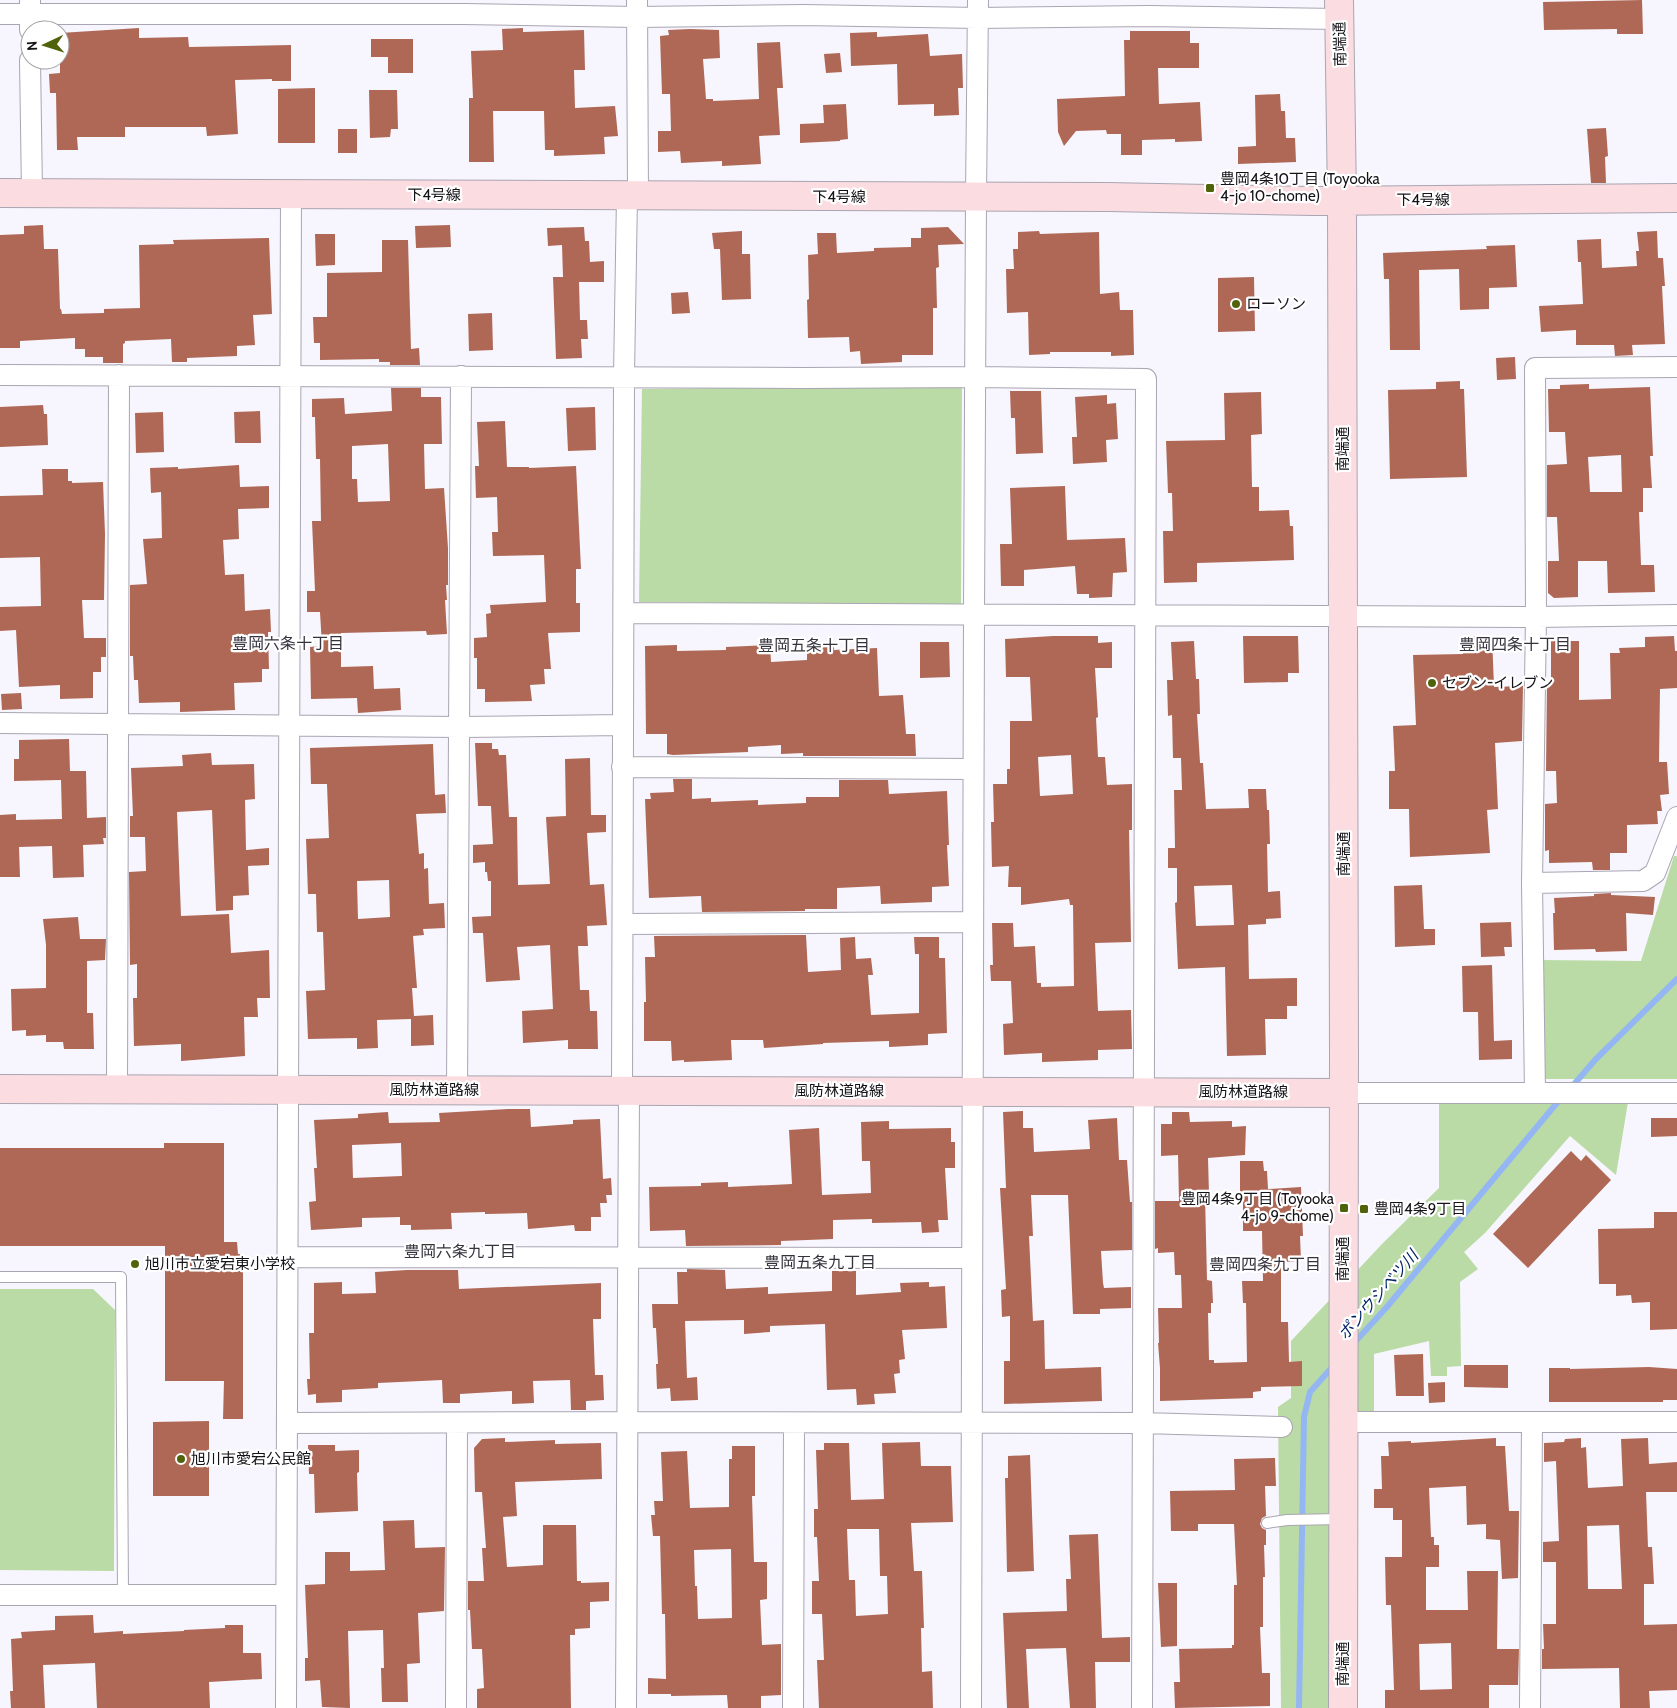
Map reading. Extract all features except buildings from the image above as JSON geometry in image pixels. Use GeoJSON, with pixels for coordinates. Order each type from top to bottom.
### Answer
{"type":"FeatureCollection","features":[{"type":"Feature","properties":{"kind":"street"},"geometry":{"type":"LineString","coordinates":[[0,14],[30,15],[177,7],[804,7],[1340,10]]}},
{"type":"Feature","properties":{"kind":"street"},"geometry":{"type":"LineString","coordinates":[[626,1708],[628,1258],[622,767],[624,376],[632,196],[637,8]]}},
{"type":"Feature","properties":{"kind":"street"},"geometry":{"type":"LineString","coordinates":[[971,1708],[973,769],[978,9]]}},
{"type":"Feature","properties":{"kind":"street","name":"南端通"},"geometry":{"type":"LineString","coordinates":[[1340,10],[1344,1422],[1332,1519],[1343,1708]]}},
{"type":"Feature","properties":{"kind":"street"},"geometry":{"type":"LineString","coordinates":[[30,70],[32,193]]}},
{"type":"Feature","properties":{"kind":"street","name":"下4号線"},"geometry":{"type":"LineString","coordinates":[[0,193],[1108,197],[1313,201],[1677,198]]}},
{"type":"Feature","properties":{"kind":"street"},"geometry":{"type":"LineString","coordinates":[[286,1708],[291,195]]}},
{"type":"Feature","properties":{"kind":"street"},"geometry":{"type":"LineString","coordinates":[[1539,1093],[1532,883],[1536,617],[1536,368],[1677,367]]}},
{"type":"Feature","properties":{"kind":"street"},"geometry":{"type":"LineString","coordinates":[[0,375],[1146,379],[1142,1708]]}},
{"type":"Feature","properties":{"kind":"street"},"geometry":{"type":"LineString","coordinates":[[117,1089],[119,375]]}},
{"type":"Feature","properties":{"kind":"street"},"geometry":{"type":"LineString","coordinates":[[458,1090],[461,376]]}},
{"type":"Feature","properties":{"kind":"street"},"geometry":{"type":"LineString","coordinates":[[624,613],[1677,616]]}},
{"type":"Feature","properties":{"kind":"street"},"geometry":{"type":"LineString","coordinates":[[0,723],[290,726],[622,725]]}},
{"type":"Feature","properties":{"kind":"street"},"geometry":{"type":"LineString","coordinates":[[622,767],[973,769]]}},
{"type":"Feature","properties":{"kind":"street"},"geometry":{"type":"LineString","coordinates":[[1532,883],[1643,881],[1655,873],[1677,817]]}},
{"type":"Feature","properties":{"kind":"street"},"geometry":{"type":"LineString","coordinates":[[623,924],[973,922]]}},
{"type":"Feature","properties":{"kind":"street","name":"風防林道路線"},"geometry":{"type":"LineString","coordinates":[[0,1089],[1677,1093]]}},
{"type":"Feature","properties":{"kind":"street"},"geometry":{"type":"LineString","coordinates":[[287,1257],[972,1258]]}},
{"type":"Feature","properties":{"kind":"street"},"geometry":{"type":"LineString","coordinates":[[1344,1422],[1677,1422]]}},
{"type":"Feature","properties":{"kind":"street"},"geometry":{"type":"LineString","coordinates":[[1530,1708],[1532,1422]]}},
{"type":"Feature","properties":{"kind":"street"},"geometry":{"type":"LineString","coordinates":[[287,1423],[1143,1423],[1282,1427]]}},
{"type":"Feature","properties":{"kind":"street"},"geometry":{"type":"LineString","coordinates":[[456,1708],[457,1423]]}},
{"type":"Feature","properties":{"kind":"street"},"geometry":{"type":"LineString","coordinates":[[793,1708],[794,1423]]}},
{"type":"Feature","properties":{"kind":"street"},"geometry":{"type":"LineString","coordinates":[[0,1595],[286,1595]]}},
{"type":"Feature","properties":{"kind":"lane"},"geometry":{"type":"LineString","coordinates":[[0,1278],[121,1277],[123,1595]]}},
{"type":"Feature","properties":{"kind":"lane"},"geometry":{"type":"LineString","coordinates":[[1267,1523],[1288,1520],[1332,1519]]}},
{"type":"Feature","properties":{"kind":"green space"},"geometry":{"type":"Polygon","coordinates":[[[962,385],[961,605],[639,602],[642,389],[962,385]]]}},
{"type":"Feature","properties":{"kind":"green space"},"geometry":{"type":"Polygon","coordinates":[[[1674,856],[1677,856],[1677,1079],[1540,1079],[1541,960],[1641,961],[1674,856]]]}},
{"type":"Feature","properties":{"kind":"green space"},"geometry":{"type":"Polygon","coordinates":[[[1439,1102],[1628,1102],[1616,1175],[1570,1136],[1485,1233],[1464,1252],[1478,1269],[1460,1282],[1461,1366],[1447,1367],[1447,1376],[1431,1376],[1429,1341],[1374,1354],[1374,1411],[1344,1422],[1343,1708],[1281,1708],[1278,1407],[1291,1398],[1291,1341],[1383,1243],[1439,1188],[1439,1102]]]}},
{"type":"Feature","properties":{"kind":"green space"},"geometry":{"type":"Polygon","coordinates":[[[0,1289],[93,1289],[115,1310],[114,1571],[0,1570],[0,1289]]]}},
{"type":"Feature","properties":{"kind":"waterway","name":"ポンウシベツ川"},"geometry":{"type":"LineString","coordinates":[[1570,1089],[1595,1060],[1677,979]]}},
{"type":"Feature","properties":{"kind":"waterway","name":"ポンウシベツ川"},"geometry":{"type":"LineString","coordinates":[[1353,1344],[1386,1308],[1561,1098]]}},
{"type":"Feature","properties":{"kind":"waterway","name":"ポンウシベツ川"},"geometry":{"type":"LineString","coordinates":[[1299,1708],[1304,1417],[1310,1392],[1335,1364]]}},
{"type":"Feature","properties":{"kind":"place","name":"豊岡4条10丁目 (Toyooka 4-jo 10-chome)"},"geometry":{"type":"Point","coordinates":[1210,188]}},
{"type":"Feature","properties":{"kind":"place","name":"ローソン"},"geometry":{"type":"Point","coordinates":[1236,304]}},
{"type":"Feature","properties":{"kind":"place","name":"セブン-イレブン"},"geometry":{"type":"Point","coordinates":[1432,683]}},
{"type":"Feature","properties":{"kind":"place","name":"豊岡4条9丁目 (Toyooka 4-jo 9-chome)"},"geometry":{"type":"Point","coordinates":[1344,1208]}},
{"type":"Feature","properties":{"kind":"place","name":"豊岡4条9丁目"},"geometry":{"type":"Point","coordinates":[1364,1209]}},
{"type":"Feature","properties":{"kind":"place","name":"旭川市立愛宕東小学校"},"geometry":{"type":"Point","coordinates":[135,1264]}},
{"type":"Feature","properties":{"kind":"place","name":"旭川市愛宕公民館"},"geometry":{"type":"Point","coordinates":[181,1459]}},
{"type":"Feature","properties":{"kind":"district","name":"豊岡六条十丁目"},"geometry":{"type":"Point","coordinates":[288,643]}},
{"type":"Feature","properties":{"kind":"district","name":"豊岡四条十丁目"},"geometry":{"type":"Point","coordinates":[1515,644]}},
{"type":"Feature","properties":{"kind":"district","name":"豊岡五条十丁目"},"geometry":{"type":"Point","coordinates":[814,645]}},
{"type":"Feature","properties":{"kind":"district","name":"豊岡六条九丁目"},"geometry":{"type":"Point","coordinates":[460,1251]}},
{"type":"Feature","properties":{"kind":"district","name":"豊岡五条九丁目"},"geometry":{"type":"Point","coordinates":[820,1262]}},
{"type":"Feature","properties":{"kind":"district","name":"豊岡四条九丁目"},"geometry":{"type":"Point","coordinates":[1265,1264]}}]}
